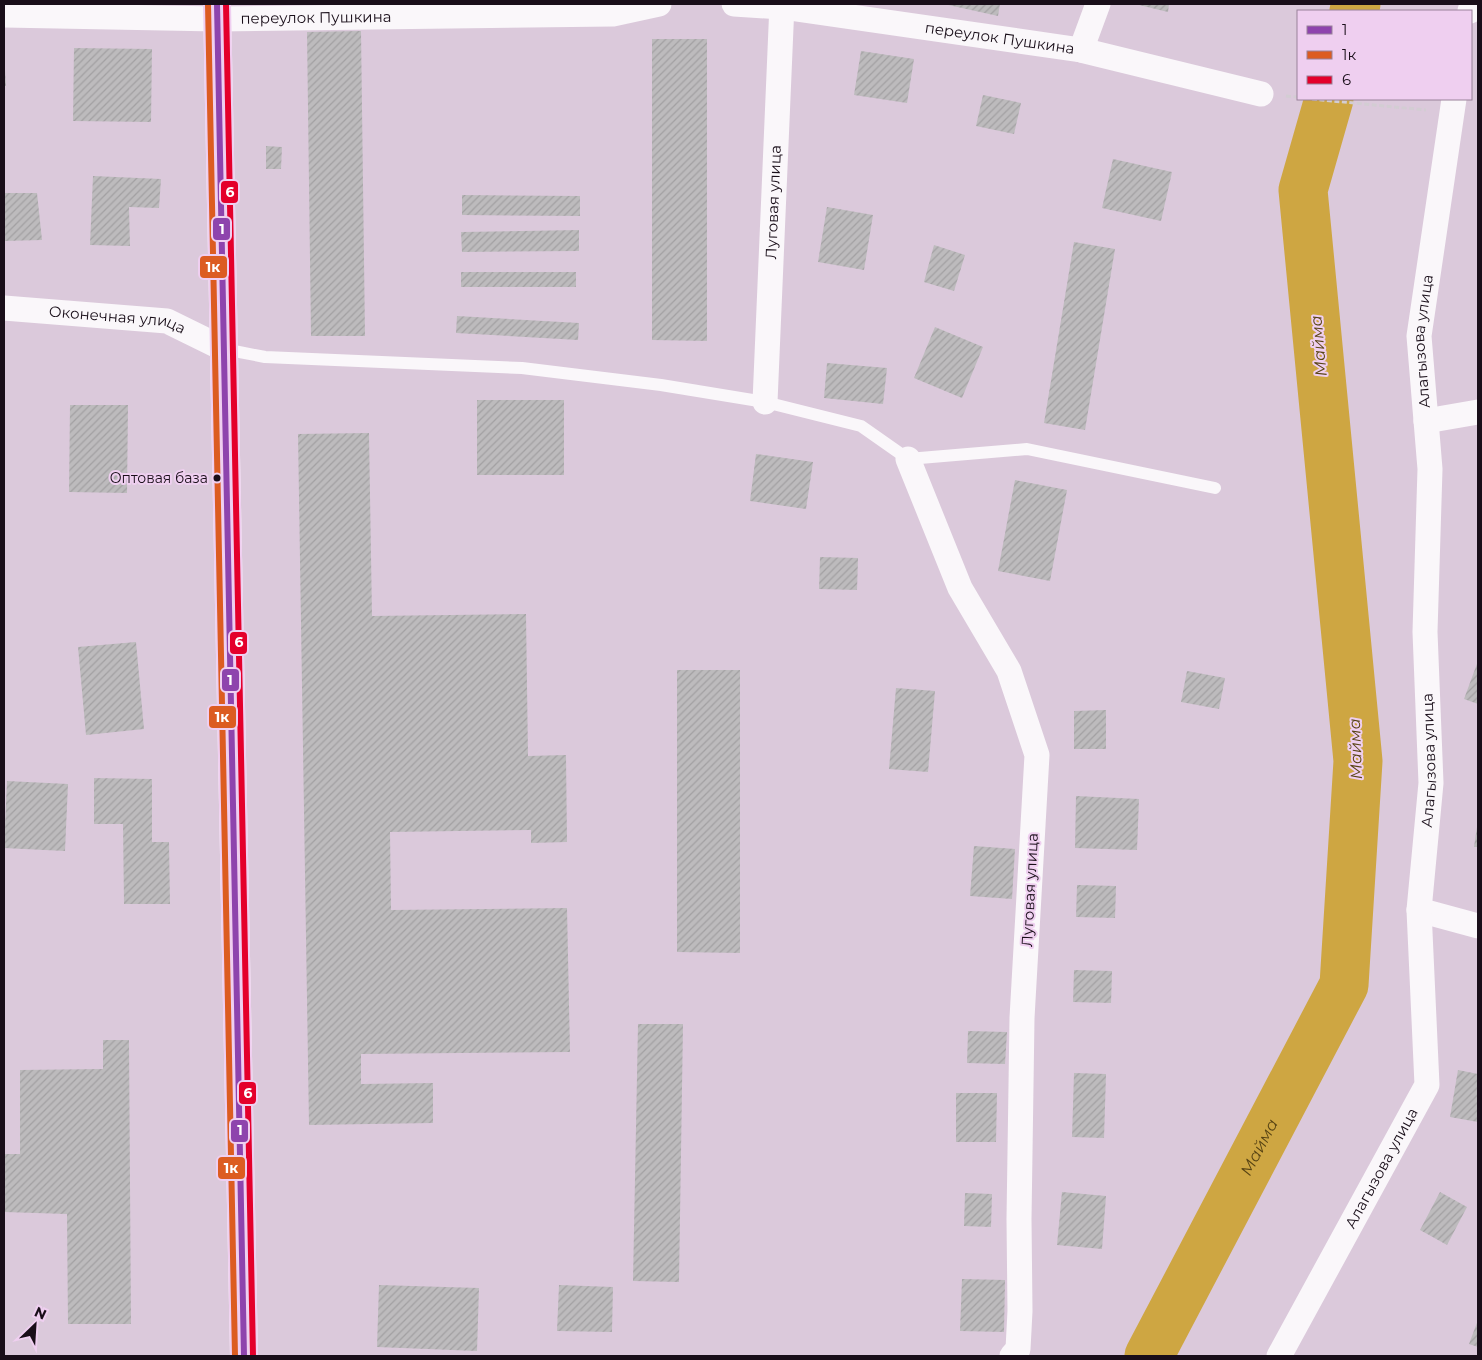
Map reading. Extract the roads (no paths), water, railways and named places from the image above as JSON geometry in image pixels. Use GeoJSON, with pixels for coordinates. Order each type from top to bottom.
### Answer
{"type":"FeatureCollection","features":[{"type":"Feature","properties":{"kind":"street","name":"переулок Пушкина"},"geometry":{"type":"LineString","coordinates":[[4,15],[613,9],[659,4]]}},
{"type":"Feature","properties":{"kind":"street","name":"переулок Пушкина"},"geometry":{"type":"LineString","coordinates":[[734,4],[782,5],[1081,50],[1262,94]]}},
{"type":"Feature","properties":{"kind":"street"},"geometry":{"type":"LineString","coordinates":[[1081,50],[1098,4]]}},
{"type":"Feature","properties":{"kind":"street","name":"Луговая улица"},"geometry":{"type":"LineString","coordinates":[[765,402],[782,5]]}},
{"type":"Feature","properties":{"kind":"street"},"geometry":{"type":"LineString","coordinates":[[217,12],[244,1356]]}},
{"type":"Feature","properties":{"kind":"street","name":"Алагызова улица"},"geometry":{"type":"LineString","coordinates":[[1279,1356],[1427,1084],[1419,910],[1431,782],[1425,632],[1430,469],[1419,336],[1452,106]]}},
{"type":"Feature","properties":{"kind":"street","name":"Оконечная улица"},"geometry":{"type":"LineString","coordinates":[[4,308],[167,321],[224,349]]}},
{"type":"Feature","properties":{"kind":"street"},"geometry":{"type":"LineString","coordinates":[[1426,421],[1478,412]]}},
{"type":"Feature","properties":{"kind":"street","name":"Луговая улица"},"geometry":{"type":"LineString","coordinates":[[908,459],[960,588],[1009,671],[1037,755],[1022,1018],[1015,1353]]}},
{"type":"Feature","properties":{"kind":"street"},"geometry":{"type":"LineString","coordinates":[[1419,910],[1478,926]]}},
{"type":"Feature","properties":{"kind":"lane"},"geometry":{"type":"LineString","coordinates":[[224,349],[265,357],[522,368],[661,385],[765,402],[862,426],[908,459],[1027,449],[1215,488]]}},
{"type":"Feature","properties":{"kind":"waterway","name":"Майма"},"geometry":{"type":"LineString","coordinates":[[1354,10],[1356,4]]}},
{"type":"Feature","properties":{"kind":"waterway","name":"Майма"},"geometry":{"type":"LineString","coordinates":[[1149,1356],[1344,985],[1358,761],[1303,190],[1329,100]]}},
{"type":"Feature","properties":{"kind":"place","name":"Оптовая база"},"geometry":{"type":"Point","coordinates":[217,478]}}]}
